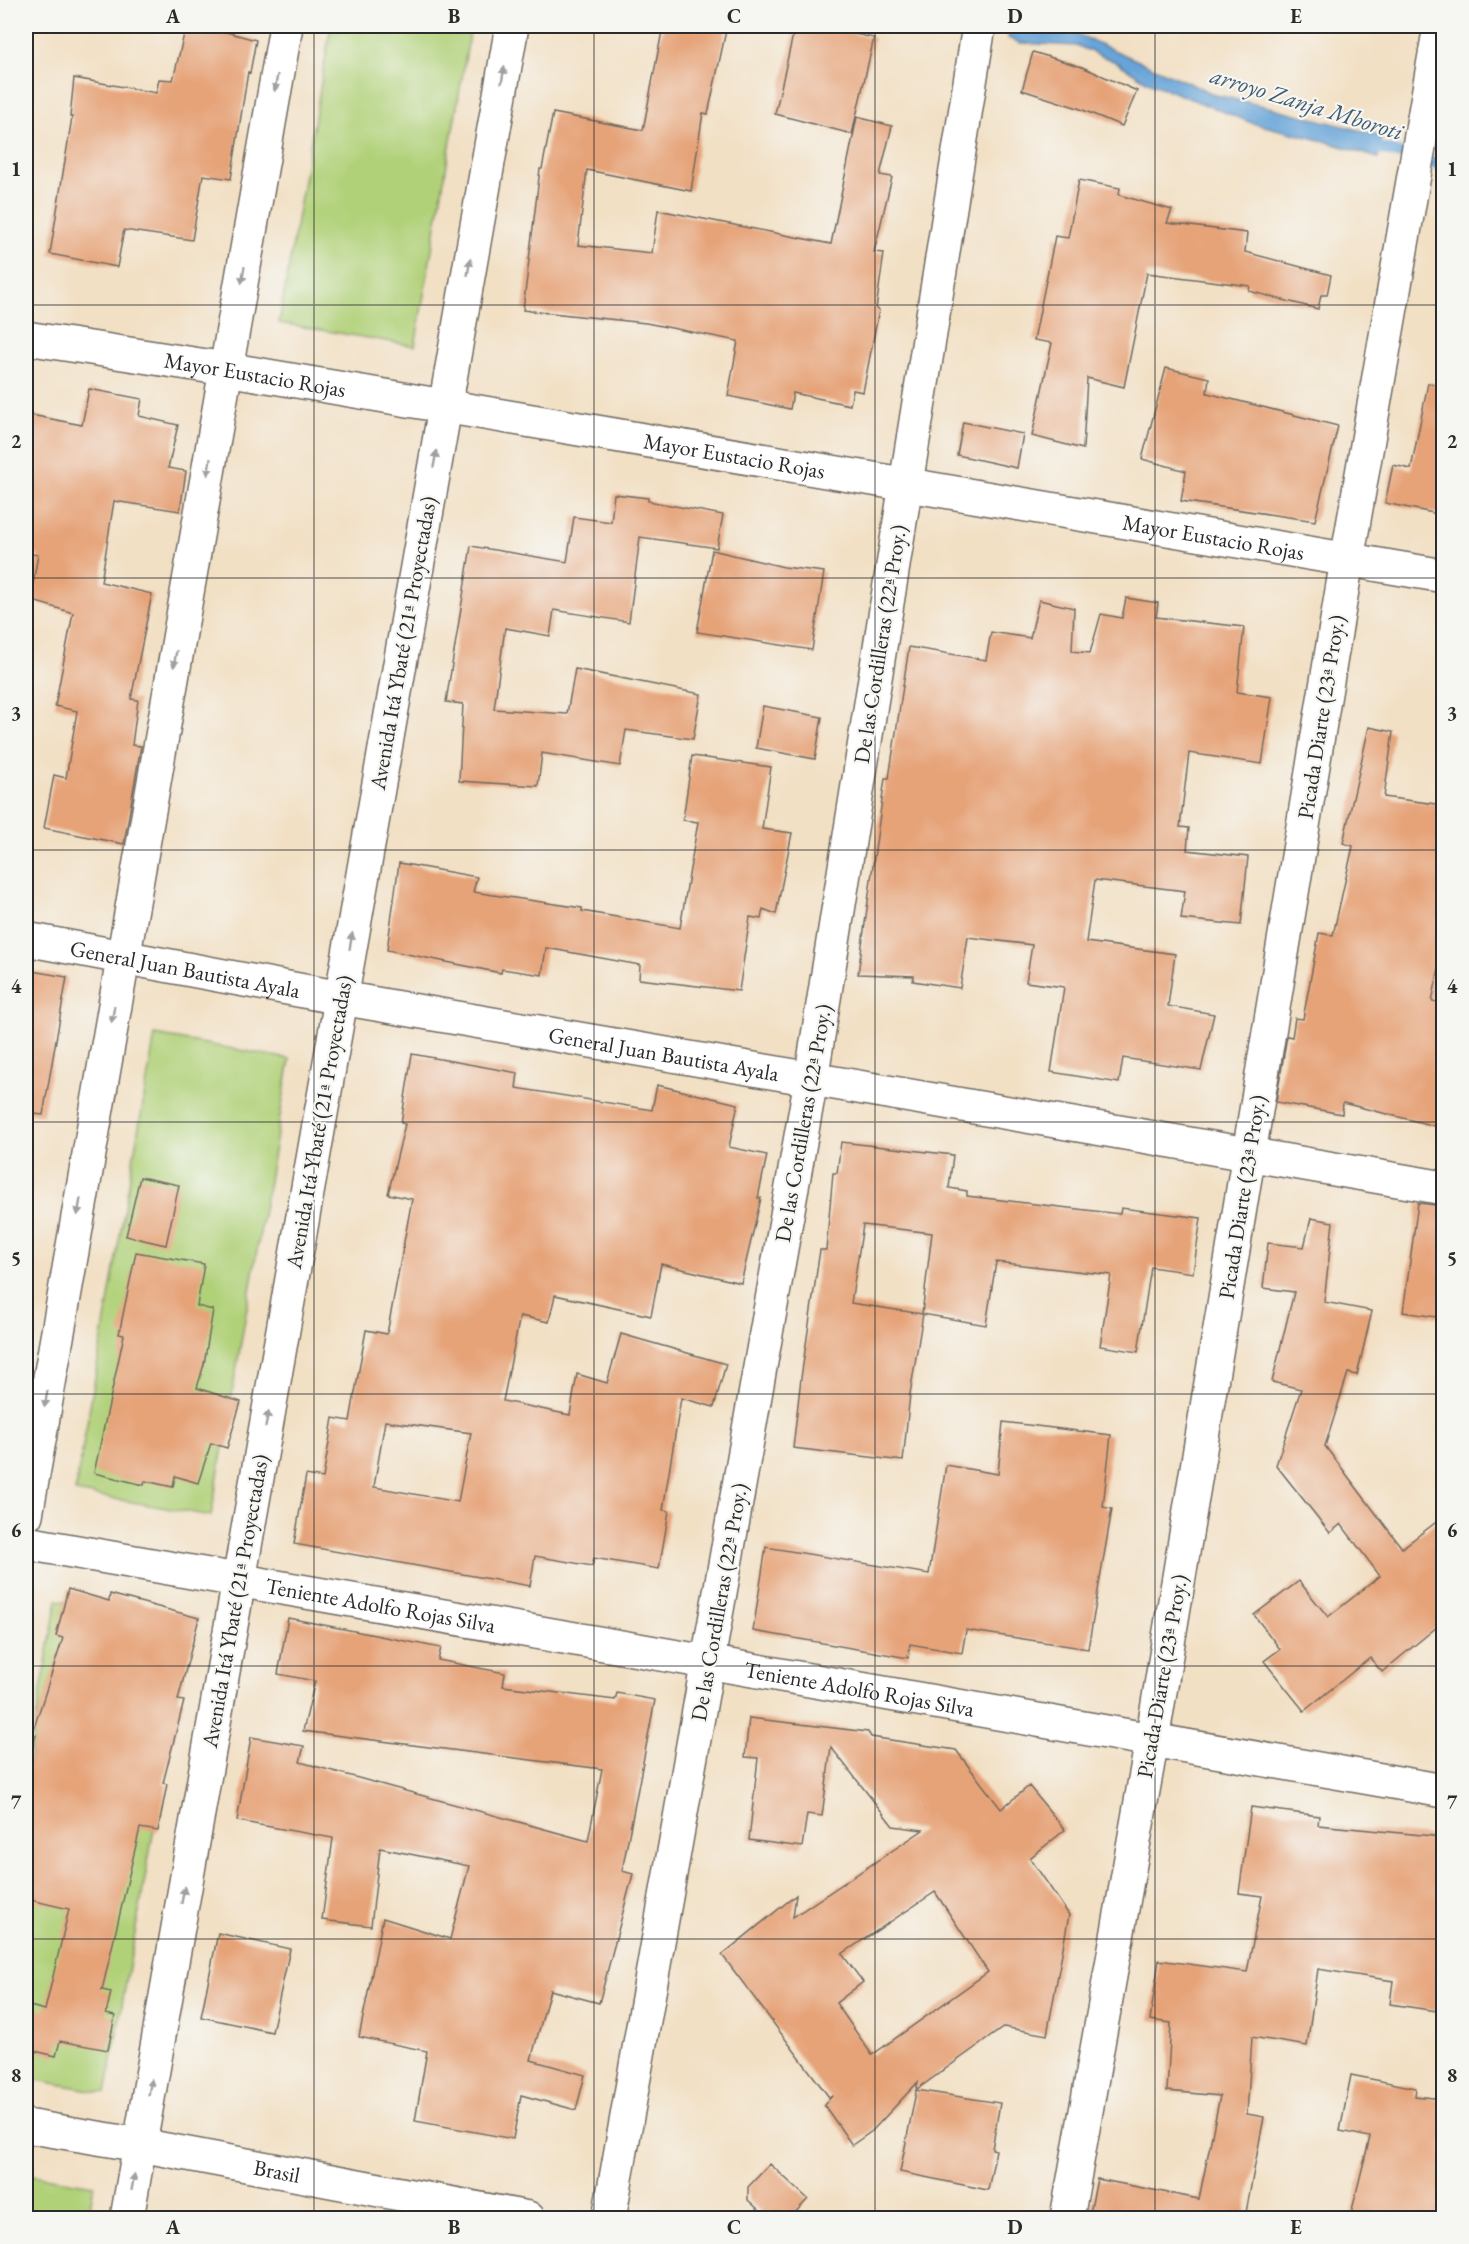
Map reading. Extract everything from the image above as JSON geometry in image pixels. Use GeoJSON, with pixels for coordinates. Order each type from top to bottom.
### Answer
{"type":"FeatureCollection","features":[{"type":"Feature","properties":{"kind":"street"},"geometry":{"type":"LineString","coordinates":[[26,1515],[286,26]]}},
{"type":"Feature","properties":{"kind":"street","name":"Avenida Itá Ybaté (21ª Proyectadas)"},"geometry":{"type":"LineString","coordinates":[[127,2218],[512,26]]}},
{"type":"Feature","properties":{"kind":"street","name":"De las Cordilleras (22ª Proy.)"},"geometry":{"type":"LineString","coordinates":[[609,2218],[811,1080],[979,26]]}},
{"type":"Feature","properties":{"kind":"street","name":"Picada Diarte (23ª Proy.)"},"geometry":{"type":"LineString","coordinates":[[1066,2218],[1152,1740],[1347,560],[1440,26]]}},
{"type":"Feature","properties":{"kind":"street","name":"Mayor Eustacio Rojas"},"geometry":{"type":"LineString","coordinates":[[26,338],[226,369],[1443,576]]}},
{"type":"Feature","properties":{"kind":"street","name":"General Juan Bautista Ayala"},"geometry":{"type":"LineString","coordinates":[[26,939],[341,998],[1443,1188]]}},
{"type":"Feature","properties":{"kind":"street","name":"Teniente Adolfo Rojas Silva"},"geometry":{"type":"LineString","coordinates":[[26,1543],[1443,1791]]}},
{"type":"Feature","properties":{"kind":"street","name":"Brasil"},"geometry":{"type":"LineString","coordinates":[[26,2126],[140,2145],[528,2218]]}},
{"type":"Feature","properties":{"kind":"green space"},"geometry":{"type":"Polygon","coordinates":[[[331,26],[471,26],[415,346],[279,323],[331,26]]]}},
{"type":"Feature","properties":{"kind":"green space"},"geometry":{"type":"Polygon","coordinates":[[[155,1035],[290,1059],[211,1516],[75,1492],[155,1035]]]}},
{"type":"Feature","properties":{"kind":"green space"},"geometry":{"type":"Polygon","coordinates":[[[57,1600],[191,1625],[106,2093],[26,2078],[26,1776],[57,1600]]]}},
{"type":"Feature","properties":{"kind":"green space"},"geometry":{"type":"Polygon","coordinates":[[[26,2174],[94,2185],[88,2218],[26,2218],[26,2174]]]}},
{"type":"Feature","properties":{"kind":"water"},"geometry":{"type":"Polygon","coordinates":[[[1010,26],[1059,26],[1216,95],[1382,136],[1378,158],[1328,142],[1252,123],[1148,82],[1118,63],[1078,46],[1020,43],[1008,38],[1010,26]]]}},
{"type":"Feature","properties":{"kind":"building"},"geometry":{"type":"Polygon","coordinates":[[[186,26],[204,26],[256,40],[250,73],[248,72],[231,179],[203,175],[192,240],[124,230],[117,267],[50,254],[72,117],[70,117],[74,78],[156,93],[159,79],[173,80],[186,26]]]}},
{"type":"Feature","properties":{"kind":"building"},"geometry":{"type":"Polygon","coordinates":[[[663,26],[727,26],[708,114],[703,113],[691,191],[587,170],[578,245],[652,253],[658,210],[831,244],[857,117],[892,126],[880,175],[892,177],[874,252],[884,253],[876,309],[879,310],[863,392],[853,390],[850,405],[793,393],[790,409],[728,396],[738,341],[646,323],[523,310],[540,169],[542,169],[553,113],[643,130],[663,26]]]}},
{"type":"Feature","properties":{"kind":"building"},"geometry":{"type":"Polygon","coordinates":[[[795,26],[817,26],[874,38],[852,134],[775,114],[795,26]]]}},
{"type":"Feature","properties":{"kind":"building"},"geometry":{"type":"Polygon","coordinates":[[[1033,52],[1082,67],[1137,91],[1122,126],[1078,108],[1022,90],[1033,52]]]}},
{"type":"Feature","properties":{"kind":"building"},"geometry":{"type":"Polygon","coordinates":[[[1079,180],[1120,188],[1119,195],[1172,210],[1167,223],[1247,233],[1245,252],[1331,275],[1327,295],[1321,295],[1318,309],[1249,291],[1250,286],[1147,273],[1124,387],[1087,378],[1083,449],[1032,436],[1052,343],[1034,340],[1055,236],[1068,238],[1079,180]]]}},
{"type":"Feature","properties":{"kind":"building"},"geometry":{"type":"Polygon","coordinates":[[[1166,368],[1209,378],[1207,393],[1338,426],[1315,521],[1181,501],[1186,471],[1142,459],[1166,368]]]}},
{"type":"Feature","properties":{"kind":"building"},"geometry":{"type":"Polygon","coordinates":[[[1428,383],[1443,385],[1443,515],[1385,503],[1393,465],[1411,469],[1428,383]]]}},
{"type":"Feature","properties":{"kind":"building"},"geometry":{"type":"Polygon","coordinates":[[[89,389],[142,399],[139,416],[178,425],[168,468],[186,471],[180,511],[114,501],[101,582],[152,594],[131,699],[138,700],[132,745],[141,746],[124,844],[44,828],[54,775],[66,778],[77,711],[55,706],[73,613],[30,600],[38,555],[26,553],[26,414],[82,425],[89,389]]]}},
{"type":"Feature","properties":{"kind":"building"},"geometry":{"type":"Polygon","coordinates":[[[963,422],[1023,434],[1017,468],[957,455],[963,422]]]}},
{"type":"Feature","properties":{"kind":"building"},"geometry":{"type":"Polygon","coordinates":[[[614,494],[648,498],[648,501],[723,515],[717,548],[640,537],[629,622],[554,610],[550,636],[505,628],[494,709],[567,714],[575,669],[701,694],[693,739],[626,730],[620,766],[542,753],[538,786],[459,781],[463,704],[446,702],[471,546],[567,562],[574,517],[611,522],[614,494]]]}},
{"type":"Feature","properties":{"kind":"building"},"geometry":{"type":"Polygon","coordinates":[[[712,550],[784,567],[824,572],[812,650],[697,632],[712,550]]]}},
{"type":"Feature","properties":{"kind":"building"},"geometry":{"type":"Polygon","coordinates":[[[1126,598],[1158,603],[1156,617],[1244,627],[1237,692],[1272,697],[1262,764],[1189,753],[1180,827],[1189,828],[1187,850],[1248,857],[1241,925],[1181,919],[1185,891],[1095,880],[1086,942],[1175,954],[1168,1006],[1214,1014],[1201,1070],[1123,1058],[1119,1083],[1051,1072],[1064,987],[1026,982],[1032,945],[968,937],[960,988],[913,981],[914,976],[858,974],[885,778],[889,778],[909,647],[986,660],[991,632],[1030,638],[1039,600],[1074,608],[1072,651],[1090,653],[1101,614],[1122,618],[1126,598]]]}},
{"type":"Feature","properties":{"kind":"building"},"geometry":{"type":"Polygon","coordinates":[[[763,706],[822,717],[815,759],[756,748],[763,706]]]}},
{"type":"Feature","properties":{"kind":"building"},"geometry":{"type":"Polygon","coordinates":[[[1369,727],[1393,732],[1384,797],[1443,805],[1443,950],[1432,1001],[1443,1003],[1443,1128],[1343,1103],[1342,1114],[1276,1102],[1287,1036],[1292,1037],[1295,1018],[1303,1019],[1319,933],[1333,935],[1353,846],[1343,843],[1369,727]]]}},
{"type":"Feature","properties":{"kind":"building"},"geometry":{"type":"Polygon","coordinates":[[[692,756],[771,767],[762,829],[792,833],[776,914],[763,909],[761,919],[750,917],[739,991],[639,979],[640,965],[546,948],[542,975],[502,969],[501,973],[387,950],[399,863],[477,877],[473,892],[582,908],[582,911],[680,928],[698,822],[683,820],[692,756]]]}},
{"type":"Feature","properties":{"kind":"building"},"geometry":{"type":"Polygon","coordinates":[[[26,970],[67,977],[43,1115],[26,1113],[26,970]]]}},
{"type":"Feature","properties":{"kind":"building"},"geometry":{"type":"Polygon","coordinates":[[[412,1054],[518,1073],[516,1088],[652,1110],[657,1085],[738,1104],[729,1147],[767,1155],[758,1198],[761,1198],[741,1283],[661,1264],[651,1316],[555,1295],[549,1322],[520,1316],[503,1401],[570,1415],[577,1374],[607,1383],[621,1334],[726,1364],[714,1407],[681,1398],[663,1510],[669,1511],[659,1569],[594,1558],[592,1566],[535,1556],[530,1586],[294,1544],[306,1475],[323,1478],[333,1418],[350,1421],[366,1330],[387,1334],[412,1199],[388,1194],[405,1124],[401,1123],[412,1054]],[[385,1421],[374,1487],[458,1502],[471,1433],[385,1421]]]}},
{"type":"Feature","properties":{"kind":"building"},"geometry":{"type":"Polygon","coordinates":[[[841,1142],[953,1155],[949,1188],[967,1191],[967,1196],[1120,1214],[1121,1208],[1201,1218],[1193,1273],[1151,1267],[1138,1352],[1100,1346],[1111,1275],[996,1262],[986,1325],[923,1314],[910,1394],[903,1461],[793,1448],[820,1250],[826,1250],[833,1173],[837,1173],[841,1142]],[[863,1225],[851,1303],[922,1314],[932,1233],[863,1225]]]}},
{"type":"Feature","properties":{"kind":"building"},"geometry":{"type":"Polygon","coordinates":[[[140,1177],[179,1185],[166,1245],[126,1236],[140,1177]]]}},
{"type":"Feature","properties":{"kind":"building"},"geometry":{"type":"Polygon","coordinates":[[[1418,1203],[1443,1206],[1443,1318],[1403,1312],[1418,1203]]]}},
{"type":"Feature","properties":{"kind":"building"},"geometry":{"type":"Polygon","coordinates":[[[1311,1218],[1333,1222],[1324,1302],[1372,1311],[1357,1375],[1348,1373],[1325,1446],[1402,1548],[1443,1517],[1443,1622],[1382,1672],[1370,1658],[1304,1711],[1264,1661],[1280,1649],[1254,1615],[1299,1581],[1328,1617],[1380,1576],[1341,1524],[1330,1533],[1276,1465],[1301,1389],[1272,1382],[1294,1292],[1263,1288],[1268,1243],[1304,1247],[1311,1218]]]}},
{"type":"Feature","properties":{"kind":"building"},"geometry":{"type":"Polygon","coordinates":[[[136,1252],[204,1264],[197,1306],[213,1310],[204,1364],[197,1388],[241,1402],[227,1448],[211,1443],[198,1483],[175,1476],[173,1487],[145,1481],[144,1485],[94,1473],[124,1335],[119,1334],[136,1252]]]}},
{"type":"Feature","properties":{"kind":"building"},"geometry":{"type":"Polygon","coordinates":[[[1003,1422],[1111,1435],[1103,1507],[1112,1509],[1088,1649],[966,1630],[962,1653],[910,1644],[908,1658],[753,1631],[766,1547],[929,1574],[946,1465],[998,1474],[1003,1422]]]}},
{"type":"Feature","properties":{"kind":"building"},"geometry":{"type":"Polygon","coordinates":[[[68,1589],[109,1601],[110,1594],[199,1618],[178,1700],[184,1701],[163,1783],[167,1784],[158,1831],[140,1828],[102,1990],[111,1992],[106,2014],[115,2016],[108,2050],[60,2041],[56,2056],[26,2049],[26,2005],[45,2010],[69,1909],[26,1899],[26,1773],[36,1735],[32,1734],[63,1638],[56,1636],[68,1589]]]}},
{"type":"Feature","properties":{"kind":"building"},"geometry":{"type":"Polygon","coordinates":[[[288,1618],[441,1648],[438,1660],[505,1673],[503,1686],[615,1700],[617,1693],[655,1700],[622,1871],[633,1874],[599,2003],[550,1990],[531,2060],[585,2075],[576,2110],[521,2095],[513,2139],[415,2121],[427,2051],[359,2037],[383,1918],[450,1939],[469,1866],[380,1848],[371,1926],[322,1920],[333,1838],[237,1821],[251,1737],[304,1746],[300,1762],[588,1841],[602,1769],[303,1731],[315,1681],[278,1674],[288,1618]]]}},
{"type":"Feature","properties":{"kind":"building"},"geometry":{"type":"Polygon","coordinates":[[[749,1718],[868,1732],[871,1737],[956,1750],[1001,1809],[1029,1786],[1065,1830],[1030,1858],[1069,1915],[1047,2035],[1004,2027],[916,2090],[918,2082],[872,2131],[852,2145],[824,2105],[832,2096],[829,2097],[722,1955],[796,1895],[793,1917],[923,1830],[893,1826],[831,1747],[822,1816],[807,1814],[802,1847],[749,1840],[758,1758],[745,1757],[749,1718]],[[935,1892],[842,1954],[863,1982],[836,2003],[872,2055],[988,1972],[935,1892]]]}},
{"type":"Feature","properties":{"kind":"building"},"geometry":{"type":"Polygon","coordinates":[[[1251,1807],[1319,1816],[1318,1825],[1443,1837],[1443,2012],[1390,2004],[1393,1981],[1318,1969],[1307,2046],[1252,2037],[1247,2114],[1264,2117],[1245,2218],[1089,2218],[1097,2179],[1199,2199],[1220,2096],[1167,2091],[1171,2023],[1150,2020],[1159,1960],[1247,1972],[1262,1896],[1239,1893],[1251,1807]]]}},
{"type":"Feature","properties":{"kind":"building"},"geometry":{"type":"Polygon","coordinates":[[[218,1933],[290,1949],[272,2032],[201,2017],[218,1933]]]}},
{"type":"Feature","properties":{"kind":"building"},"geometry":{"type":"Polygon","coordinates":[[[1351,2075],[1416,2088],[1415,2096],[1443,2099],[1443,2218],[1350,2218],[1370,2137],[1340,2131],[1351,2075]]]}},
{"type":"Feature","properties":{"kind":"building"},"geometry":{"type":"Polygon","coordinates":[[[916,2090],[1000,2103],[992,2149],[996,2150],[988,2190],[900,2172],[916,2090]]]}},
{"type":"Feature","properties":{"kind":"building"},"geometry":{"type":"Polygon","coordinates":[[[770,2164],[808,2199],[790,2218],[768,2218],[748,2200],[748,2187],[770,2164]]]}},
{"type":"Feature","properties":{"kind":"waterway","name":"arroyo Zanja Mboroti"},"geometry":{"type":"LineString","coordinates":[[1365,144],[1444,166]]}}]}
